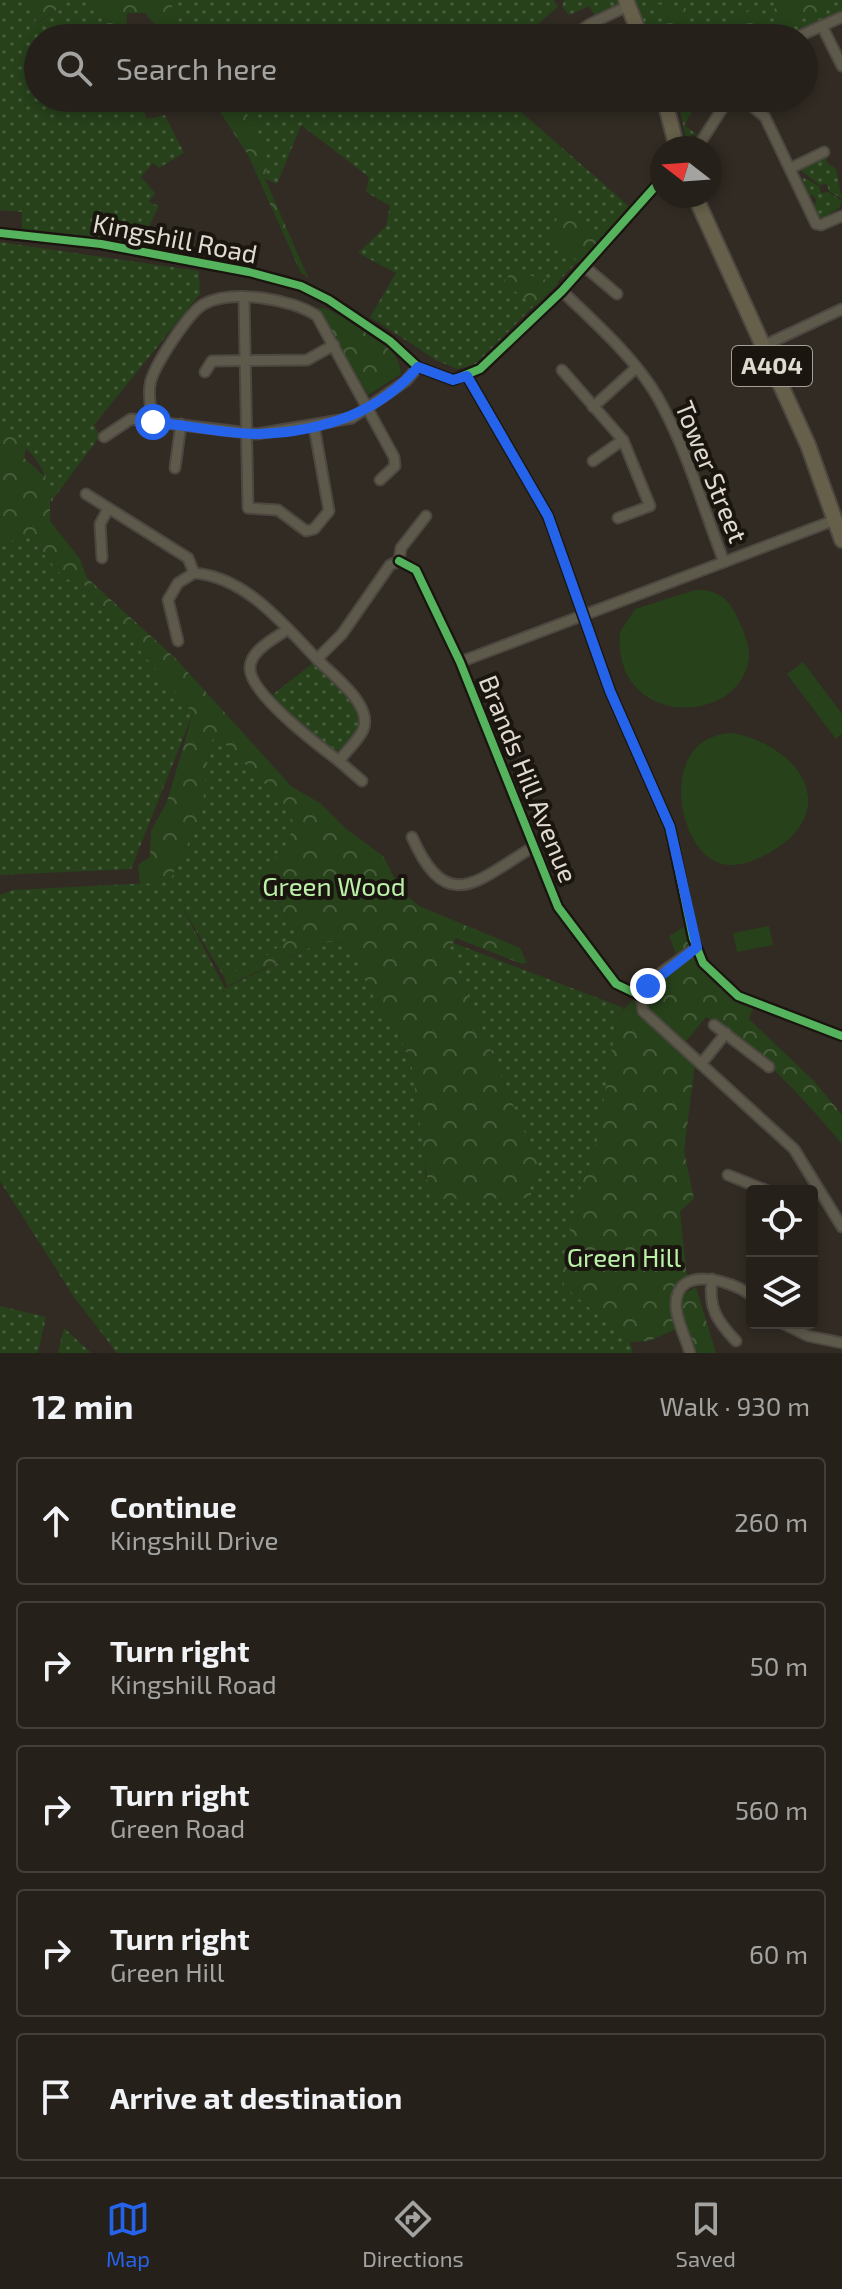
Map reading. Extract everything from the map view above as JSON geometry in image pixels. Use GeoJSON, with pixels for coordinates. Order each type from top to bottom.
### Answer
{"type":"FeatureCollection","features":[{"type":"Feature","properties":{"kind":"main road"},"geometry":{"type":"LineString","coordinates":[[627,3],[635,24]]}},
{"type":"Feature","properties":{"kind":"main road"},"geometry":{"type":"LineString","coordinates":[[668,112],[674,136]]}},
{"type":"Feature","properties":{"kind":"main road","name":"A404"},"geometry":{"type":"LineString","coordinates":[[700,208],[808,445],[842,540]]}},
{"type":"Feature","properties":{"kind":"street"},"geometry":{"type":"LineString","coordinates":[[593,24],[627,3]]}},
{"type":"Feature","properties":{"kind":"street"},"geometry":{"type":"LineString","coordinates":[[818,28],[842,17]]}},
{"type":"Feature","properties":{"kind":"street"},"geometry":{"type":"LineString","coordinates":[[822,26],[842,66]]}},
{"type":"Feature","properties":{"kind":"street"},"geometry":{"type":"LineString","coordinates":[[705,136],[720,112]]}},
{"type":"Feature","properties":{"kind":"street"},"geometry":{"type":"LineString","coordinates":[[759,112],[765,117],[772,138],[791,168],[816,224],[821,225],[842,216]]}},
{"type":"Feature","properties":{"kind":"street"},"geometry":{"type":"LineString","coordinates":[[791,168],[824,152]]}},
{"type":"Feature","properties":{"kind":"street"},"geometry":{"type":"LineString","coordinates":[[650,193],[562,291],[480,369],[467,376],[548,516],[632,746],[670,827],[703,963],[738,996],[842,1036]]}},
{"type":"Feature","properties":{"kind":"street","name":"Kingshill Road"},"geometry":{"type":"LineString","coordinates":[[0,233],[101,244],[249,272],[301,286],[329,300],[390,341],[418,367],[453,380],[467,376]]}},
{"type":"Feature","properties":{"kind":"street"},"geometry":{"type":"LineString","coordinates":[[585,267],[617,294]]}},
{"type":"Feature","properties":{"kind":"street","name":"Tower Street"},"geometry":{"type":"LineString","coordinates":[[562,291],[636,368],[675,431],[724,562]]}},
{"type":"Feature","properties":{"kind":"street"},"geometry":{"type":"LineString","coordinates":[[153,422],[149,397],[153,372],[193,314],[203,305],[219,299],[270,298],[309,310],[317,316],[394,457],[395,466],[380,480]]}},
{"type":"Feature","properties":{"kind":"street"},"geometry":{"type":"LineString","coordinates":[[244,299],[248,508],[278,510],[306,531],[314,529],[329,511],[314,426]]}},
{"type":"Feature","properties":{"kind":"street"},"geometry":{"type":"LineString","coordinates":[[763,346],[842,309]]}},
{"type":"Feature","properties":{"kind":"street"},"geometry":{"type":"LineString","coordinates":[[205,372],[212,361],[307,360],[334,345]]}},
{"type":"Feature","properties":{"kind":"street"},"geometry":{"type":"LineString","coordinates":[[104,437],[131,419],[246,432],[314,426],[352,418],[406,381],[418,367]]}},
{"type":"Feature","properties":{"kind":"street"},"geometry":{"type":"LineString","coordinates":[[593,407],[636,368]]}},
{"type":"Feature","properties":{"kind":"street"},"geometry":{"type":"LineString","coordinates":[[562,370],[623,440],[650,506],[618,518]]}},
{"type":"Feature","properties":{"kind":"street"},"geometry":{"type":"LineString","coordinates":[[175,468],[181,424]]}},
{"type":"Feature","properties":{"kind":"street"},"geometry":{"type":"LineString","coordinates":[[593,461],[623,440]]}},
{"type":"Feature","properties":{"kind":"street"},"geometry":{"type":"LineString","coordinates":[[86,494],[188,558],[194,573]]}},
{"type":"Feature","properties":{"kind":"street"},"geometry":{"type":"LineString","coordinates":[[102,558],[100,524],[108,509]]}},
{"type":"Feature","properties":{"kind":"street"},"geometry":{"type":"LineString","coordinates":[[317,659],[342,634],[390,565],[399,561],[401,548],[426,516]]}},
{"type":"Feature","properties":{"kind":"street"},"geometry":{"type":"LineString","coordinates":[[460,662],[835,520]]}},
{"type":"Feature","properties":{"kind":"street","name":"Brands Hill Avenue"},"geometry":{"type":"LineString","coordinates":[[399,561],[416,570],[460,662],[533,847],[569,925],[616,984],[641,996]]}},
{"type":"Feature","properties":{"kind":"street"},"geometry":{"type":"LineString","coordinates":[[178,641],[167,625],[168,600],[178,583],[194,573],[224,579],[268,608],[360,704],[366,716],[363,730],[339,761]]}},
{"type":"Feature","properties":{"kind":"street"},"geometry":{"type":"LineString","coordinates":[[288,629],[256,653],[250,668],[254,680],[299,732],[362,781]]}},
{"type":"Feature","properties":{"kind":"street"},"geometry":{"type":"LineString","coordinates":[[412,837],[438,880],[452,887],[467,884],[533,847]]}},
{"type":"Feature","properties":{"kind":"street"},"geometry":{"type":"LineString","coordinates":[[697,947],[662,972],[641,996],[643,1011],[781,1134],[806,1164],[813,1185]]}},
{"type":"Feature","properties":{"kind":"street"},"geometry":{"type":"LineString","coordinates":[[714,1025],[769,1067]]}},
{"type":"Feature","properties":{"kind":"street"},"geometry":{"type":"LineString","coordinates":[[701,1064],[726,1033]]}},
{"type":"Feature","properties":{"kind":"street"},"geometry":{"type":"LineString","coordinates":[[728,1175],[753,1185]]}},
{"type":"Feature","properties":{"kind":"street"},"geometry":{"type":"LineString","coordinates":[[818,1194],[842,1227]]}},
{"type":"Feature","properties":{"kind":"street"},"geometry":{"type":"LineString","coordinates":[[712,1279],[710,1296],[717,1321],[736,1341]]}},
{"type":"Feature","properties":{"kind":"street"},"geometry":{"type":"LineString","coordinates":[[690,1353],[676,1309],[677,1295],[692,1281],[712,1279],[730,1283],[746,1292]]}},
{"type":"Feature","properties":{"kind":"street"},"geometry":{"type":"LineString","coordinates":[[794,1329],[808,1336],[842,1343]]}},
{"type":"Feature","properties":{"kind":"green space"},"geometry":{"type":"Polygon","coordinates":[[[0,0],[33,0],[37,24],[24,24],[24,112],[144,112],[147,119],[165,115],[184,153],[159,168],[153,163],[141,177],[155,193],[149,202],[159,206],[140,246],[22,230],[22,212],[0,210],[0,0]]]}},
{"type":"Feature","properties":{"kind":"green space"},"geometry":{"type":"Polygon","coordinates":[[[33,0],[71,0],[36,24],[33,0]]]}},
{"type":"Feature","properties":{"kind":"green space"},"geometry":{"type":"Polygon","coordinates":[[[71,0],[96,0],[105,24],[37,24],[71,0]]]}},
{"type":"Feature","properties":{"kind":"green space"},"geometry":{"type":"Polygon","coordinates":[[[96,0],[169,0],[180,24],[154,24],[145,13],[127,13],[127,24],[105,24],[96,0]]]}},
{"type":"Feature","properties":{"kind":"green space"},"geometry":{"type":"Polygon","coordinates":[[[169,0],[553,0],[558,6],[538,24],[180,24],[169,0]]]}},
{"type":"Feature","properties":{"kind":"green space"},"geometry":{"type":"Polygon","coordinates":[[[564,0],[620,0],[621,3],[596,17],[589,6],[569,15],[562,6],[564,0]]]}},
{"type":"Feature","properties":{"kind":"green space"},"geometry":{"type":"Polygon","coordinates":[[[632,0],[842,0],[842,11],[813,24],[641,24],[632,0]]]}},
{"type":"Feature","properties":{"kind":"green space"},"geometry":{"type":"Polygon","coordinates":[[[788,0],[831,0],[810,17],[783,24],[775,24],[773,10],[788,0]]]}},
{"type":"Feature","properties":{"kind":"green space"},"geometry":{"type":"Polygon","coordinates":[[[659,4],[674,11],[683,7],[688,10],[690,24],[660,24],[667,18],[657,9],[659,4]]]}},
{"type":"Feature","properties":{"kind":"green space"},"geometry":{"type":"Polygon","coordinates":[[[749,11],[765,20],[765,24],[733,24],[731,21],[749,11]]]}},
{"type":"Feature","properties":{"kind":"green space"},"geometry":{"type":"Polygon","coordinates":[[[220,112],[246,112],[256,127],[268,160],[265,179],[308,277],[301,273],[248,155],[220,112]]]}},
{"type":"Feature","properties":{"kind":"green space"},"geometry":{"type":"Polygon","coordinates":[[[245,112],[521,112],[631,208],[476,364],[457,369],[436,360],[370,317],[396,273],[358,253],[386,226],[390,206],[366,192],[369,177],[301,125],[277,184],[265,179],[265,156],[254,126],[245,112]]]}},
{"type":"Feature","properties":{"kind":"green space"},"geometry":{"type":"Polygon","coordinates":[[[680,112],[692,112],[684,125],[696,134],[702,131],[697,136],[685,136],[680,112]]]}},
{"type":"Feature","properties":{"kind":"green space"},"geometry":{"type":"Polygon","coordinates":[[[824,155],[828,156],[826,162],[836,169],[842,199],[829,191],[827,184],[820,185],[798,168],[824,155]]]}},
{"type":"Feature","properties":{"kind":"green space"},"geometry":{"type":"Polygon","coordinates":[[[802,177],[819,186],[821,193],[828,192],[842,201],[839,208],[823,218],[816,217],[814,203],[817,201],[813,195],[809,196],[802,177]]]}},
{"type":"Feature","properties":{"kind":"green space"},"geometry":{"type":"Polygon","coordinates":[[[562,207],[601,240],[579,264],[550,235],[562,207]]]}},
{"type":"Feature","properties":{"kind":"green space"},"geometry":{"type":"Polygon","coordinates":[[[0,242],[199,271],[200,294],[94,425],[100,436],[51,502],[41,467],[0,424],[0,242]]]}},
{"type":"Feature","properties":{"kind":"green space"},"geometry":{"type":"Polygon","coordinates":[[[512,271],[559,283],[536,306],[503,283],[512,271]]]}},
{"type":"Feature","properties":{"kind":"green space"},"geometry":{"type":"Polygon","coordinates":[[[317,308],[325,308],[348,319],[383,342],[392,351],[401,374],[368,395],[317,308]]]}},
{"type":"Feature","properties":{"kind":"green space","name":"Green Wood"},"geometry":{"type":"Polygon","coordinates":[[[0,424],[27,444],[24,458],[50,481],[50,521],[80,559],[87,578],[176,659],[292,787],[320,803],[345,828],[383,856],[401,890],[419,906],[520,948],[527,963],[522,964],[456,938],[449,950],[537,1162],[537,1175],[529,1184],[532,1198],[430,1199],[412,1067],[397,1029],[379,1007],[364,978],[352,946],[333,941],[318,944],[227,986],[224,977],[268,955],[297,933],[271,891],[267,873],[287,843],[294,823],[282,801],[215,734],[209,748],[201,816],[169,882],[140,884],[138,865],[150,857],[151,831],[167,802],[193,713],[81,581],[65,579],[30,538],[20,537],[0,547],[0,424]]]}},
{"type":"Feature","properties":{"kind":"green space"},"geometry":{"type":"Polygon","coordinates":[[[20,537],[30,538],[65,579],[81,581],[193,713],[131,869],[0,875],[0,547],[20,537]]]}},
{"type":"Feature","properties":{"kind":"green space"},"geometry":{"type":"Polygon","coordinates":[[[695,590],[715,593],[730,605],[746,637],[749,658],[741,680],[724,696],[703,705],[678,707],[655,701],[636,687],[623,664],[620,632],[635,609],[695,590]]]}},
{"type":"Feature","properties":{"kind":"green space"},"geometry":{"type":"Polygon","coordinates":[[[803,662],[842,714],[842,734],[836,739],[787,674],[803,662]]]}},
{"type":"Feature","properties":{"kind":"green space"},"geometry":{"type":"Polygon","coordinates":[[[313,663],[348,694],[359,713],[360,723],[355,734],[336,751],[328,749],[271,696],[313,663]]]}},
{"type":"Feature","properties":{"kind":"green space"},"geometry":{"type":"Polygon","coordinates":[[[215,733],[282,801],[294,823],[287,843],[271,866],[268,882],[281,910],[297,933],[268,955],[224,977],[181,905],[225,988],[318,944],[332,941],[352,946],[379,1007],[397,1029],[413,1070],[423,1133],[426,1179],[532,1198],[529,1184],[537,1162],[449,950],[451,942],[624,1008],[617,1018],[603,1113],[595,1153],[582,1183],[564,1286],[630,1342],[633,1353],[117,1353],[74,1297],[0,1181],[0,895],[14,890],[169,882],[201,816],[209,748],[215,733]]]}},
{"type":"Feature","properties":{"kind":"green space"},"geometry":{"type":"Polygon","coordinates":[[[733,733],[756,740],[792,764],[803,780],[808,798],[805,815],[794,833],[761,857],[731,865],[716,862],[702,851],[683,813],[681,791],[684,769],[693,751],[709,738],[733,733]]]}},
{"type":"Feature","properties":{"kind":"green space","name":"Green Hill"},"geometry":{"type":"Polygon","coordinates":[[[687,925],[698,955],[710,975],[753,1008],[749,1019],[814,1081],[842,1115],[842,1144],[779,1075],[706,1017],[679,1050],[695,1064],[684,1151],[694,1199],[680,1211],[687,1279],[673,1291],[676,1329],[649,1341],[630,1342],[564,1286],[561,1266],[582,1183],[595,1153],[617,1018],[641,989],[650,992],[677,956],[669,936],[687,925]]]}},
{"type":"Feature","properties":{"kind":"green space"},"geometry":{"type":"Polygon","coordinates":[[[769,926],[773,945],[737,952],[733,933],[769,926]]]}},
{"type":"Feature","properties":{"kind":"green space"},"geometry":{"type":"Polygon","coordinates":[[[696,1287],[716,1353],[695,1353],[681,1310],[681,1295],[696,1287]]]}},
{"type":"Feature","properties":{"kind":"green space"},"geometry":{"type":"Polygon","coordinates":[[[0,1306],[46,1317],[38,1353],[0,1353],[0,1306]]]}},
{"type":"Feature","properties":{"kind":"green space"},"geometry":{"type":"Polygon","coordinates":[[[64,1328],[91,1353],[58,1353],[64,1328]]]}},
{"type":"Feature","properties":{"kind":"cycle path"},"geometry":{"type":"LineString","coordinates":[[0,233],[101,244],[249,272],[301,286],[329,300],[390,341],[418,367],[453,380],[480,369],[562,291],[650,192]]}},
{"type":"Feature","properties":{"kind":"cycle path"},"geometry":{"type":"LineString","coordinates":[[467,376],[548,516],[610,691],[670,827],[693,938],[703,963],[738,996],[842,1036]]}},
{"type":"Feature","properties":{"kind":"cycle path"},"geometry":{"type":"LineString","coordinates":[[399,561],[416,570],[460,662],[558,907],[616,984],[641,996]]}},
{"type":"Feature","properties":{"kind":"route"},"geometry":{"type":"LineString","coordinates":[[153,422],[257,434],[314,426],[352,418],[406,381],[418,367],[431,369],[453,380],[467,376],[548,516],[610,691],[670,827],[697,947],[648,986]]}}]}
